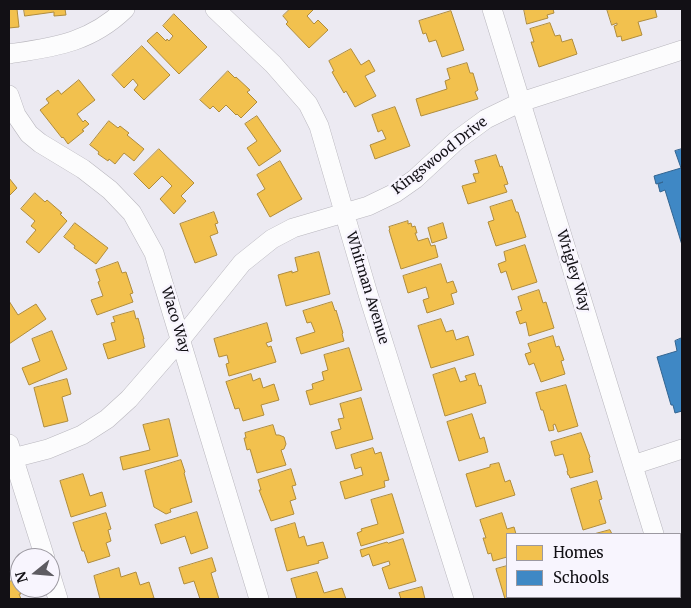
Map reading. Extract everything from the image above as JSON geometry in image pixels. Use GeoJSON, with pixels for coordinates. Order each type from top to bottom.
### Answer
{"type":"FeatureCollection","features":[{"type":"Feature","properties":{"kind":"street"},"geometry":{"type":"LineString","coordinates":[[9,54],[55,47],[80,39],[101,28],[125,9]]}},
{"type":"Feature","properties":{"kind":"street","name":"Whitman Avenue"},"geometry":{"type":"LineString","coordinates":[[215,9],[274,64],[308,104],[319,126],[368,294],[464,599]]}},
{"type":"Feature","properties":{"kind":"street","name":"Wrigley Way"},"geometry":{"type":"LineString","coordinates":[[492,9],[654,533]]}},
{"type":"Feature","properties":{"kind":"street","name":"Kingswood Drive"},"geometry":{"type":"LineString","coordinates":[[11,451],[48,449],[82,435],[107,418],[129,399],[181,339],[242,263],[272,239],[294,228],[368,206],[395,193],[415,179],[456,141],[486,119],[521,102],[682,50]]}},
{"type":"Feature","properties":{"kind":"street","name":"Waco Way"},"geometry":{"type":"LineString","coordinates":[[9,95],[16,115],[29,134],[40,144],[83,169],[110,190],[132,213],[154,253],[259,599]]}},
{"type":"Feature","properties":{"kind":"street"},"geometry":{"type":"LineString","coordinates":[[633,465],[682,450]]}},
{"type":"Feature","properties":{"kind":"street"},"geometry":{"type":"LineString","coordinates":[[11,451],[42,548]]}},
{"type":"Feature","properties":{"kind":"building: Homes"},"geometry":{"type":"Polygon","coordinates":[[[9,9],[17,9],[19,27],[9,28],[9,9]]]}},
{"type":"Feature","properties":{"kind":"building: Homes"},"geometry":{"type":"Polygon","coordinates":[[[24,9],[65,9],[66,15],[54,16],[54,12],[25,16],[24,9]]]}},
{"type":"Feature","properties":{"kind":"building: Homes"},"geometry":{"type":"Polygon","coordinates":[[[290,9],[312,9],[307,16],[314,24],[318,20],[328,30],[309,48],[286,24],[288,22],[283,16],[290,9]]]}},
{"type":"Feature","properties":{"kind":"building: Homes"},"geometry":{"type":"Polygon","coordinates":[[[524,9],[553,9],[554,13],[547,15],[548,18],[527,24],[524,9]]]}},
{"type":"Feature","properties":{"kind":"building: Homes"},"geometry":{"type":"Polygon","coordinates":[[[607,9],[655,9],[657,17],[638,22],[642,35],[622,41],[621,36],[617,37],[614,26],[617,23],[612,25],[607,9]]]}},
{"type":"Feature","properties":{"kind":"building: Homes"},"geometry":{"type":"Polygon","coordinates":[[[451,11],[464,50],[442,57],[436,40],[429,42],[426,33],[423,34],[419,21],[451,11]]]}},
{"type":"Feature","properties":{"kind":"building: Homes"},"geometry":{"type":"Polygon","coordinates":[[[174,14],[207,47],[179,74],[147,41],[157,32],[166,41],[167,39],[169,41],[173,36],[163,26],[174,14]]]}},
{"type":"Feature","properties":{"kind":"building: Homes"},"geometry":{"type":"Polygon","coordinates":[[[550,23],[555,36],[560,35],[562,42],[572,39],[577,54],[539,67],[531,42],[534,42],[530,29],[550,23]]]}},
{"type":"Feature","properties":{"kind":"building: Homes"},"geometry":{"type":"Polygon","coordinates":[[[142,46],[170,75],[144,100],[134,90],[138,85],[133,79],[124,88],[112,75],[142,46]]]}},
{"type":"Feature","properties":{"kind":"building: Homes"},"geometry":{"type":"Polygon","coordinates":[[[351,49],[361,65],[369,60],[375,71],[365,76],[376,96],[355,107],[346,91],[344,93],[332,72],[334,71],[329,61],[351,49]]]}},
{"type":"Feature","properties":{"kind":"building: Homes"},"geometry":{"type":"Polygon","coordinates":[[[467,63],[470,73],[473,73],[478,90],[475,92],[478,99],[421,116],[416,99],[447,89],[445,81],[450,79],[447,69],[467,63]]]}},
{"type":"Feature","properties":{"kind":"building: Homes"},"geometry":{"type":"Polygon","coordinates":[[[228,71],[250,90],[247,92],[257,102],[241,118],[226,105],[219,112],[213,106],[210,109],[200,100],[228,71]]]}},
{"type":"Feature","properties":{"kind":"building: Homes"},"geometry":{"type":"Polygon","coordinates":[[[79,80],[95,100],[77,114],[83,122],[85,120],[89,124],[82,130],[84,131],[68,144],[40,110],[49,103],[46,99],[58,90],[61,94],[79,80]]]}},
{"type":"Feature","properties":{"kind":"building: Homes"},"geometry":{"type":"Polygon","coordinates":[[[395,107],[410,146],[375,159],[370,145],[386,139],[382,130],[378,132],[372,115],[395,107]]]}},
{"type":"Feature","properties":{"kind":"building: Homes"},"geometry":{"type":"Polygon","coordinates":[[[257,116],[281,151],[259,166],[247,148],[257,141],[245,124],[257,116]]]}},
{"type":"Feature","properties":{"kind":"building: Homes"},"geometry":{"type":"Polygon","coordinates":[[[109,121],[129,133],[127,135],[144,149],[134,161],[124,153],[115,164],[98,154],[99,152],[90,145],[109,121]]]}},
{"type":"Feature","properties":{"kind":"building: Homes"},"geometry":{"type":"Polygon","coordinates":[[[159,149],[194,183],[181,196],[186,201],[174,214],[160,199],[172,186],[162,176],[149,189],[134,174],[159,149]]]}},
{"type":"Feature","properties":{"kind":"building: Homes"},"geometry":{"type":"Polygon","coordinates":[[[496,155],[508,184],[504,185],[507,192],[468,204],[462,186],[476,182],[473,174],[479,173],[475,161],[496,155]]]}},
{"type":"Feature","properties":{"kind":"building: Homes"},"geometry":{"type":"Polygon","coordinates":[[[280,161],[302,199],[270,217],[257,194],[265,189],[257,175],[280,161]]]}},
{"type":"Feature","properties":{"kind":"building: Homes"},"geometry":{"type":"Polygon","coordinates":[[[9,178],[17,188],[9,196],[9,178]]]}},
{"type":"Feature","properties":{"kind":"building: Homes"},"geometry":{"type":"Polygon","coordinates":[[[35,193],[45,202],[47,200],[62,213],[60,214],[67,221],[39,253],[26,242],[36,230],[31,226],[35,221],[21,209],[35,193]]]}},
{"type":"Feature","properties":{"kind":"building: Homes"},"geometry":{"type":"Polygon","coordinates":[[[512,200],[526,237],[496,246],[488,222],[494,220],[490,207],[512,200]]]}},
{"type":"Feature","properties":{"kind":"building: Homes"},"geometry":{"type":"Polygon","coordinates":[[[214,212],[218,223],[215,224],[218,233],[210,236],[217,255],[195,263],[180,224],[214,212]]]}},
{"type":"Feature","properties":{"kind":"building: Homes"},"geometry":{"type":"Polygon","coordinates":[[[408,221],[408,224],[411,223],[412,227],[415,226],[418,241],[428,238],[431,246],[435,245],[438,257],[401,269],[389,227],[408,221]]]}},
{"type":"Feature","properties":{"kind":"building: Homes"},"geometry":{"type":"Polygon","coordinates":[[[75,223],[108,248],[96,264],[74,248],[75,246],[64,237],[75,223]]]}},
{"type":"Feature","properties":{"kind":"building: Homes"},"geometry":{"type":"Polygon","coordinates":[[[443,223],[447,238],[432,243],[428,228],[443,223]]]}},
{"type":"Feature","properties":{"kind":"building: Homes"},"geometry":{"type":"Polygon","coordinates":[[[525,245],[537,282],[512,290],[506,271],[501,273],[498,264],[506,261],[504,252],[525,245]]]}},
{"type":"Feature","properties":{"kind":"building: Homes"},"geometry":{"type":"Polygon","coordinates":[[[319,252],[330,294],[286,306],[278,275],[298,271],[295,258],[319,252]]]}},
{"type":"Feature","properties":{"kind":"building: Homes"},"geometry":{"type":"Polygon","coordinates":[[[118,262],[122,273],[126,272],[133,293],[130,294],[133,302],[97,315],[91,300],[103,296],[96,270],[118,262]]]}},
{"type":"Feature","properties":{"kind":"building: Homes"},"geometry":{"type":"Polygon","coordinates":[[[441,264],[447,283],[453,281],[457,292],[451,294],[454,304],[427,313],[423,300],[429,298],[426,287],[408,293],[403,276],[441,264]]]}},
{"type":"Feature","properties":{"kind":"building: Homes"},"geometry":{"type":"Polygon","coordinates":[[[539,290],[543,303],[546,302],[554,328],[529,336],[526,322],[520,324],[516,312],[522,310],[518,297],[539,290]]]}},
{"type":"Feature","properties":{"kind":"building: Homes"},"geometry":{"type":"Polygon","coordinates":[[[9,301],[18,315],[36,304],[46,319],[9,344],[9,301]]]}},
{"type":"Feature","properties":{"kind":"building: Homes"},"geometry":{"type":"Polygon","coordinates":[[[332,302],[344,341],[301,354],[296,338],[315,332],[311,322],[307,323],[303,311],[332,302]]]}},
{"type":"Feature","properties":{"kind":"building: Homes"},"geometry":{"type":"Polygon","coordinates":[[[134,311],[136,319],[138,318],[145,347],[108,359],[103,344],[116,340],[111,323],[115,322],[113,317],[134,311]]]}},
{"type":"Feature","properties":{"kind":"building: Homes"},"geometry":{"type":"Polygon","coordinates":[[[441,319],[446,332],[453,330],[456,340],[468,336],[474,355],[431,368],[418,326],[441,319]]]}},
{"type":"Feature","properties":{"kind":"building: Homes"},"geometry":{"type":"Polygon","coordinates":[[[267,323],[272,341],[266,343],[268,347],[271,346],[276,362],[229,376],[226,364],[229,363],[227,355],[219,357],[214,339],[267,323]]]}},
{"type":"Feature","properties":{"kind":"building: Homes"},"geometry":{"type":"Polygon","coordinates":[[[52,331],[67,369],[29,385],[22,368],[40,361],[32,339],[52,331]]]}},
{"type":"Feature","properties":{"kind":"building: Homes"},"geometry":{"type":"Polygon","coordinates":[[[553,336],[556,347],[559,346],[564,360],[561,361],[565,374],[541,382],[534,363],[529,365],[525,354],[531,352],[528,344],[553,336]]]}},
{"type":"Feature","properties":{"kind":"building: Homes"},"geometry":{"type":"Polygon","coordinates":[[[349,348],[362,390],[310,405],[306,391],[313,389],[312,384],[324,380],[322,372],[328,370],[324,355],[349,348]]]}},
{"type":"Feature","properties":{"kind":"building: Homes"},"geometry":{"type":"Polygon","coordinates":[[[455,368],[460,382],[467,380],[465,376],[475,373],[479,386],[481,385],[486,403],[445,416],[433,375],[455,368]]]}},
{"type":"Feature","properties":{"kind":"building: Homes"},"geometry":{"type":"Polygon","coordinates":[[[251,374],[253,381],[260,378],[263,388],[274,384],[279,400],[261,405],[264,415],[243,421],[239,408],[235,409],[226,382],[251,374]]]}},
{"type":"Feature","properties":{"kind":"building: Homes"},"geometry":{"type":"Polygon","coordinates":[[[67,379],[71,394],[62,397],[68,421],[44,427],[34,388],[67,379]]]}},
{"type":"Feature","properties":{"kind":"building: Homes"},"geometry":{"type":"Polygon","coordinates":[[[566,385],[578,426],[558,432],[555,424],[553,425],[554,430],[549,431],[536,393],[566,385]]]}},
{"type":"Feature","properties":{"kind":"building: Homes"},"geometry":{"type":"Polygon","coordinates":[[[361,398],[373,439],[336,449],[331,432],[341,429],[338,419],[344,418],[340,404],[361,398]]]}},
{"type":"Feature","properties":{"kind":"building: Homes"},"geometry":{"type":"Polygon","coordinates":[[[472,414],[480,439],[484,437],[488,452],[459,461],[447,422],[472,414]]]}},
{"type":"Feature","properties":{"kind":"building: Homes"},"geometry":{"type":"Polygon","coordinates":[[[169,419],[178,456],[123,470],[120,457],[150,450],[143,425],[169,419]]]}},
{"type":"Feature","properties":{"kind":"building: Homes"},"geometry":{"type":"Polygon","coordinates":[[[273,425],[276,435],[284,437],[286,444],[284,449],[281,450],[286,465],[257,473],[250,449],[247,450],[244,438],[246,438],[245,433],[273,425]]]}},
{"type":"Feature","properties":{"kind":"building: Homes"},"geometry":{"type":"Polygon","coordinates":[[[581,433],[590,457],[593,472],[570,478],[563,454],[555,456],[551,442],[581,433]]]}},
{"type":"Feature","properties":{"kind":"building: Homes"},"geometry":{"type":"Polygon","coordinates":[[[373,448],[375,454],[381,452],[389,480],[384,481],[385,487],[345,499],[340,482],[363,475],[361,467],[355,469],[351,455],[373,448]]]}},
{"type":"Feature","properties":{"kind":"building: Homes"},"geometry":{"type":"Polygon","coordinates":[[[181,460],[192,502],[170,509],[171,512],[166,514],[154,507],[145,471],[181,460]]]}},
{"type":"Feature","properties":{"kind":"building: Homes"},"geometry":{"type":"Polygon","coordinates":[[[499,463],[505,482],[510,480],[515,495],[476,507],[466,474],[499,463]]]}},
{"type":"Feature","properties":{"kind":"building: Homes"},"geometry":{"type":"Polygon","coordinates":[[[291,469],[296,485],[292,486],[296,499],[290,501],[294,514],[271,521],[259,490],[261,490],[258,480],[291,469]]]}},
{"type":"Feature","properties":{"kind":"building: Homes"},"geometry":{"type":"Polygon","coordinates":[[[83,474],[90,496],[102,492],[106,506],[71,517],[60,481],[83,474]]]}},
{"type":"Feature","properties":{"kind":"building: Homes"},"geometry":{"type":"Polygon","coordinates":[[[597,481],[602,499],[599,500],[606,523],[583,530],[571,489],[597,481]]]}},
{"type":"Feature","properties":{"kind":"building: Homes"},"geometry":{"type":"Polygon","coordinates":[[[392,494],[404,533],[361,546],[357,533],[362,531],[361,529],[378,524],[371,500],[392,494]]]}},
{"type":"Feature","properties":{"kind":"building: Homes"},"geometry":{"type":"Polygon","coordinates":[[[197,512],[208,548],[191,554],[185,536],[161,544],[155,525],[197,512]]]}},
{"type":"Feature","properties":{"kind":"building: Homes"},"geometry":{"type":"Polygon","coordinates":[[[106,513],[111,529],[108,530],[111,541],[106,543],[110,556],[88,563],[73,523],[106,513]]]}},
{"type":"Feature","properties":{"kind":"building: Homes"},"geometry":{"type":"Polygon","coordinates":[[[502,513],[507,529],[514,527],[516,533],[506,533],[506,557],[493,561],[491,553],[488,554],[483,538],[486,538],[480,520],[502,513]]]}},
{"type":"Feature","properties":{"kind":"building: Homes"},"geometry":{"type":"Polygon","coordinates":[[[295,523],[299,538],[304,536],[307,546],[323,542],[328,558],[318,561],[319,563],[287,571],[275,529],[295,523]]]}},
{"type":"Feature","properties":{"kind":"building: Homes"},"geometry":{"type":"Polygon","coordinates":[[[610,530],[612,533],[598,533],[610,530]]]}},
{"type":"Feature","properties":{"kind":"building: Homes"},"geometry":{"type":"Polygon","coordinates":[[[403,539],[416,581],[389,589],[382,568],[390,565],[389,561],[373,566],[369,554],[362,557],[360,550],[403,539]]]}},
{"type":"Feature","properties":{"kind":"building: Homes"},"geometry":{"type":"Polygon","coordinates":[[[212,558],[216,571],[211,573],[219,599],[200,599],[194,581],[184,584],[179,568],[212,558]]]}},
{"type":"Feature","properties":{"kind":"building: Homes"},"geometry":{"type":"Polygon","coordinates":[[[506,566],[506,598],[544,598],[505,599],[496,569],[506,566]]]}},
{"type":"Feature","properties":{"kind":"building: Homes"},"geometry":{"type":"Polygon","coordinates":[[[119,568],[121,577],[136,572],[140,585],[149,582],[154,598],[100,599],[94,576],[119,568]]]}},
{"type":"Feature","properties":{"kind":"building: Homes"},"geometry":{"type":"Polygon","coordinates":[[[317,572],[324,593],[342,588],[346,599],[297,599],[291,579],[317,572]]]}},
{"type":"Feature","properties":{"kind":"building: Homes"},"geometry":{"type":"Polygon","coordinates":[[[9,582],[10,598],[21,599],[9,599],[9,582]]]}},
{"type":"Feature","properties":{"kind":"building: Homes"},"geometry":{"type":"Polygon","coordinates":[[[422,587],[425,599],[401,599],[399,593],[422,587]]]}},
{"type":"Feature","properties":{"kind":"building: Homes"},"geometry":{"type":"Polygon","coordinates":[[[588,598],[623,599],[588,599],[588,598]]]}},
{"type":"Feature","properties":{"kind":"building: Schools"},"geometry":{"type":"Polygon","coordinates":[[[682,149],[682,245],[665,190],[660,192],[658,184],[663,182],[656,184],[654,176],[681,168],[675,151],[682,149]]]}},
{"type":"Feature","properties":{"kind":"building: Schools"},"geometry":{"type":"Polygon","coordinates":[[[682,338],[682,411],[675,413],[657,357],[677,351],[675,341],[682,338]]]}}]}
